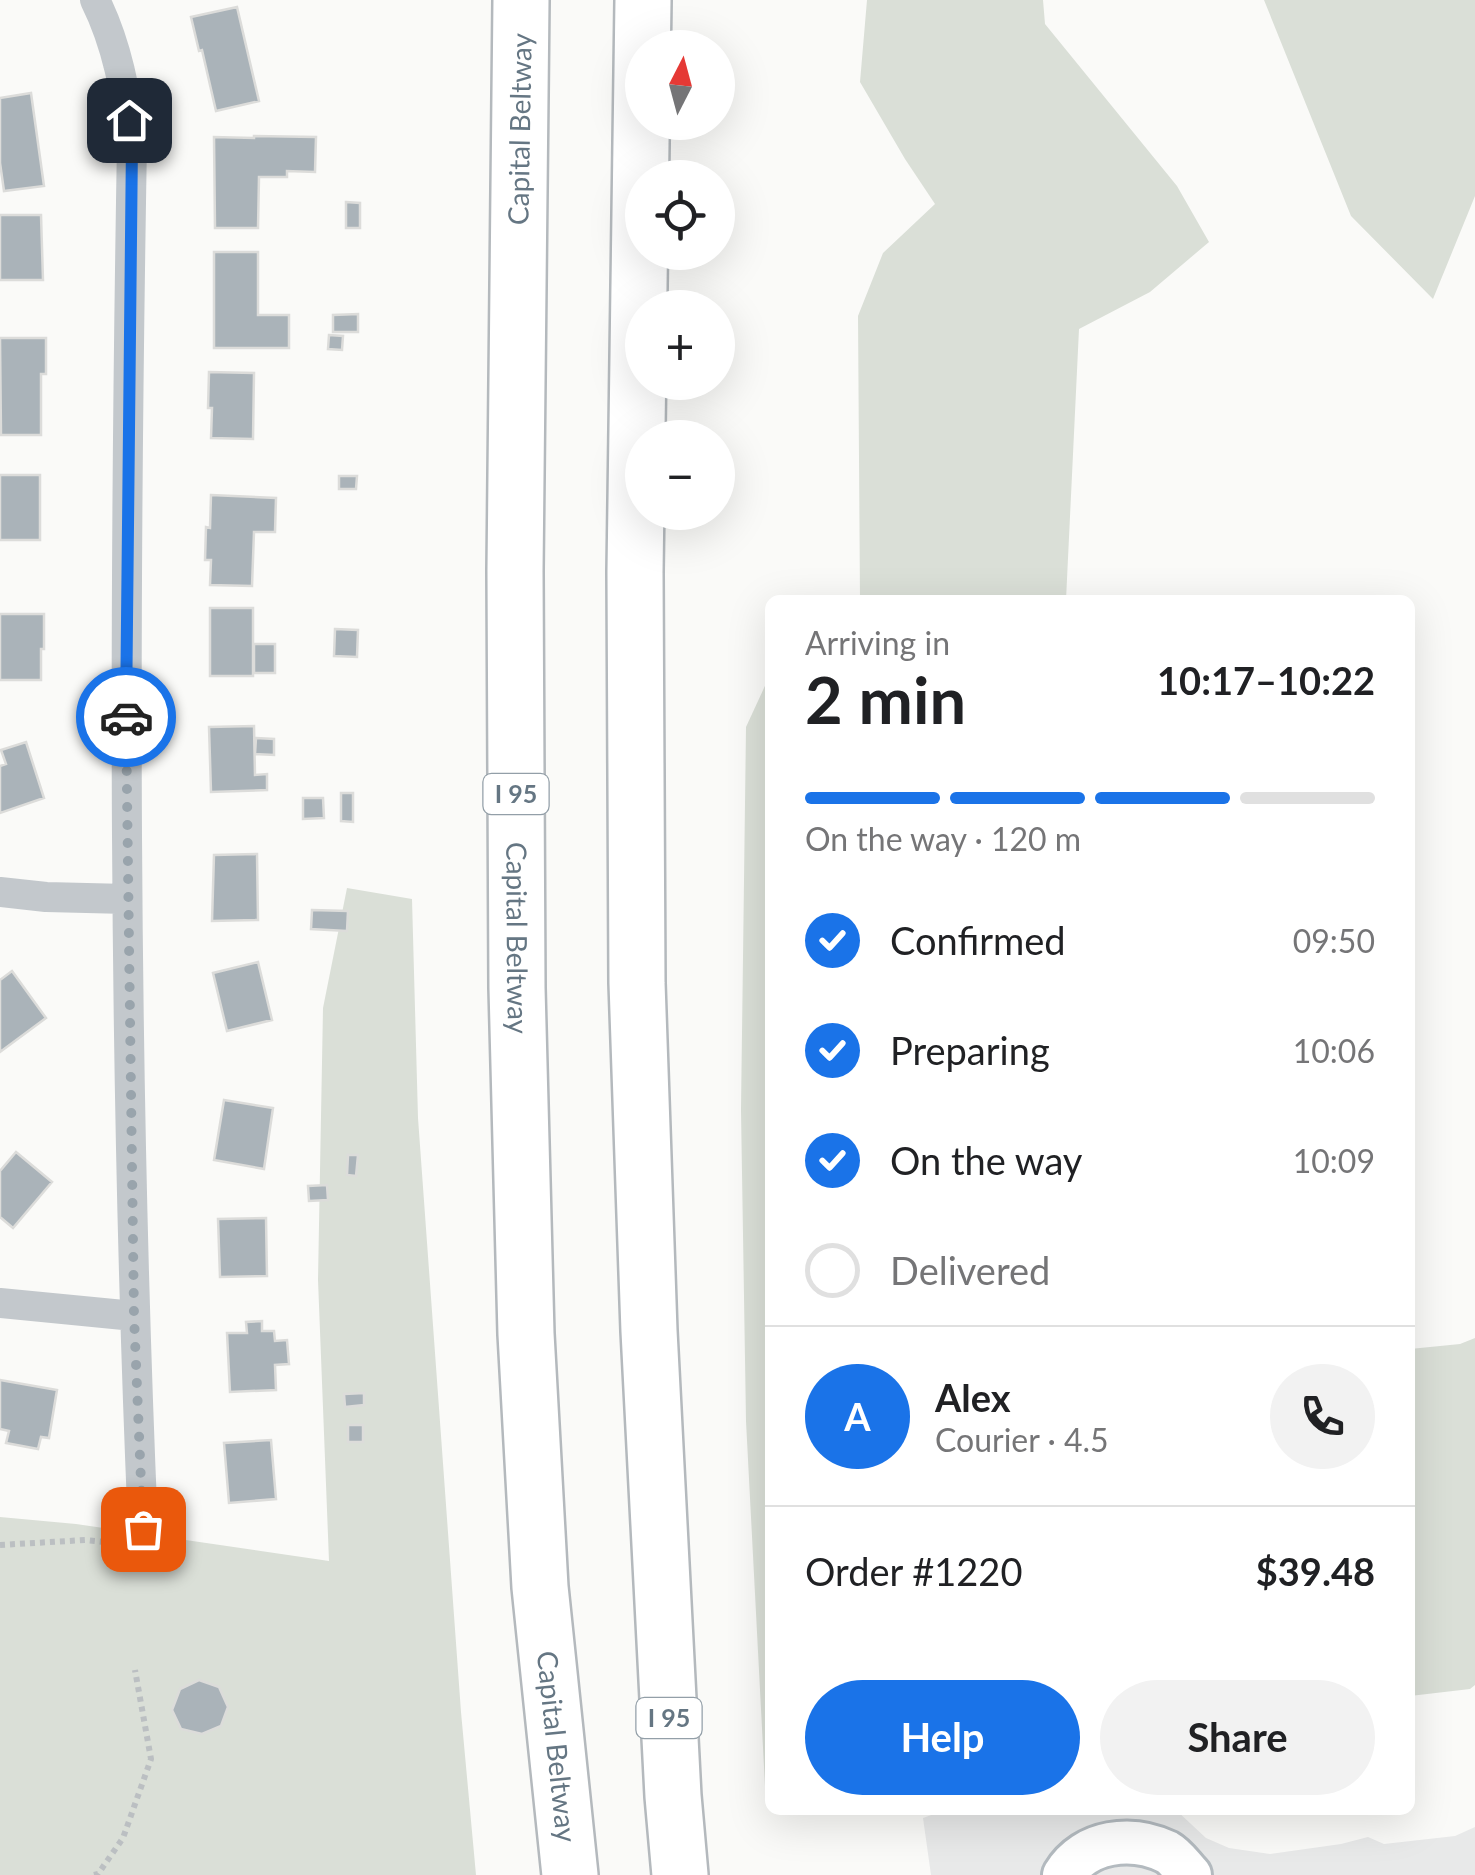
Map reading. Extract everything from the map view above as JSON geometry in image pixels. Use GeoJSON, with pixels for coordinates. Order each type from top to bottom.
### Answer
{"type":"FeatureCollection","features":[{"type":"Feature","properties":{"kind":"highway","name":"Capital Beltway"},"geometry":{"type":"LineString","coordinates":[[521,0],[515,571],[516,988],[526,1334],[540,1587],[570,1875]]}},
{"type":"Feature","properties":{"kind":"highway","name":"I 95"},"geometry":{"type":"LineString","coordinates":[[643,0],[635,572],[637,984],[648,1331],[680,1875]]}},
{"type":"Feature","properties":{"kind":"highway"},"geometry":{"type":"LineString","coordinates":[[540,1587],[542,1875]]}},
{"type":"Feature","properties":{"kind":"street"},"geometry":{"type":"LineString","coordinates":[[95,0],[120,69],[132,142],[126,648],[134,1316],[130,1536]]}},
{"type":"Feature","properties":{"kind":"street"},"geometry":{"type":"LineString","coordinates":[[0,892],[127,899]]}},
{"type":"Feature","properties":{"kind":"street"},"geometry":{"type":"LineString","coordinates":[[0,1302],[134,1316]]}},
{"type":"Feature","properties":{"kind":"street"},"geometry":{"type":"LineString","coordinates":[[1064,1875],[1071,1863],[1104,1843],[1136,1843],[1170,1853],[1190,1875]]}},
{"type":"Feature","properties":{"kind":"path"},"geometry":{"type":"LineString","coordinates":[[0,1545],[130,1536]]}},
{"type":"Feature","properties":{"kind":"path"},"geometry":{"type":"LineString","coordinates":[[94,1875],[123,1838],[151,1759],[136,1670]]}},
{"type":"Feature","properties":{"kind":"shaded area"},"geometry":{"type":"Polygon","coordinates":[[[867,0],[1043,0],[1045,24],[1177,186],[1209,242],[1150,292],[1079,329],[1066,595],[860,595],[858,316],[883,253],[935,204],[860,82],[867,0]]]}},
{"type":"Feature","properties":{"kind":"shaded area"},"geometry":{"type":"Polygon","coordinates":[[[1264,0],[1475,0],[1475,196],[1433,299],[1351,216],[1264,0]]]}},
{"type":"Feature","properties":{"kind":"shaded area"},"geometry":{"type":"Polygon","coordinates":[[[765,686],[765,1786],[746,1421],[741,1110],[746,727],[765,686]]]}},
{"type":"Feature","properties":{"kind":"shaded area"},"geometry":{"type":"Polygon","coordinates":[[[347,888],[412,899],[418,1118],[476,1875],[0,1875],[0,1517],[76,1524],[329,1561],[318,1280],[323,1008],[347,888]]]}},
{"type":"Feature","properties":{"kind":"shaded area"},"geometry":{"type":"Polygon","coordinates":[[[1475,1338],[1475,1685],[1470,1689],[1415,1695],[1415,1348],[1460,1344],[1475,1338]]]}},
{"type":"Feature","properties":{"kind":"shaded area"},"geometry":{"type":"Polygon","coordinates":[[[1181,1815],[1206,1838],[1229,1848],[1270,1854],[1368,1837],[1384,1844],[1455,1836],[1475,1827],[1475,1875],[931,1875],[923,1818],[1181,1815]]]}},
{"type":"Feature","properties":{"kind":"building"},"geometry":{"type":"Polygon","coordinates":[[[237,7],[259,101],[216,111],[191,17],[237,7]]]}},
{"type":"Feature","properties":{"kind":"building"},"geometry":{"type":"Polygon","coordinates":[[[31,93],[44,186],[4,191],[0,98],[31,93]]]}},
{"type":"Feature","properties":{"kind":"building"},"geometry":{"type":"Polygon","coordinates":[[[214,137],[316,137],[315,172],[287,171],[287,177],[259,177],[258,228],[215,228],[214,137]]]}},
{"type":"Feature","properties":{"kind":"building"},"geometry":{"type":"Polygon","coordinates":[[[346,202],[360,203],[360,228],[346,228],[346,202]]]}},
{"type":"Feature","properties":{"kind":"building"},"geometry":{"type":"Polygon","coordinates":[[[0,215],[41,215],[43,280],[0,280],[0,215]]]}},
{"type":"Feature","properties":{"kind":"building"},"geometry":{"type":"Polygon","coordinates":[[[214,252],[258,252],[258,315],[289,315],[289,348],[214,348],[214,252]]]}},
{"type":"Feature","properties":{"kind":"building"},"geometry":{"type":"Polygon","coordinates":[[[358,314],[358,332],[333,332],[333,315],[358,314]]]}},
{"type":"Feature","properties":{"kind":"building"},"geometry":{"type":"Polygon","coordinates":[[[329,335],[343,336],[342,350],[328,349],[329,335]]]}},
{"type":"Feature","properties":{"kind":"building"},"geometry":{"type":"Polygon","coordinates":[[[0,338],[46,338],[46,374],[41,374],[41,435],[1,435],[0,338]]]}},
{"type":"Feature","properties":{"kind":"building"},"geometry":{"type":"Polygon","coordinates":[[[209,372],[254,373],[253,439],[211,438],[209,372]]]}},
{"type":"Feature","properties":{"kind":"building"},"geometry":{"type":"Polygon","coordinates":[[[0,475],[40,475],[40,540],[0,540],[0,475]]]}},
{"type":"Feature","properties":{"kind":"building"},"geometry":{"type":"Polygon","coordinates":[[[339,476],[357,476],[356,489],[339,489],[339,476]]]}},
{"type":"Feature","properties":{"kind":"building"},"geometry":{"type":"Polygon","coordinates":[[[211,495],[276,498],[275,532],[254,532],[252,586],[210,585],[211,560],[205,560],[211,495]]]}},
{"type":"Feature","properties":{"kind":"building"},"geometry":{"type":"Polygon","coordinates":[[[210,608],[253,608],[253,676],[210,676],[210,608]]]}},
{"type":"Feature","properties":{"kind":"building"},"geometry":{"type":"Polygon","coordinates":[[[0,614],[44,614],[41,680],[0,680],[0,614]]]}},
{"type":"Feature","properties":{"kind":"building"},"geometry":{"type":"Polygon","coordinates":[[[335,629],[358,630],[357,657],[334,656],[335,629]]]}},
{"type":"Feature","properties":{"kind":"building"},"geometry":{"type":"Polygon","coordinates":[[[254,644],[275,644],[275,673],[254,673],[254,644]]]}},
{"type":"Feature","properties":{"kind":"building"},"geometry":{"type":"Polygon","coordinates":[[[254,726],[255,775],[267,774],[267,790],[211,792],[209,727],[254,726]]]}},
{"type":"Feature","properties":{"kind":"building"},"geometry":{"type":"Polygon","coordinates":[[[256,738],[274,739],[274,755],[255,754],[256,738]]]}},
{"type":"Feature","properties":{"kind":"building"},"geometry":{"type":"Polygon","coordinates":[[[26,742],[44,798],[0,813],[0,766],[6,764],[1,750],[26,742]]]}},
{"type":"Feature","properties":{"kind":"building"},"geometry":{"type":"Polygon","coordinates":[[[341,793],[353,793],[353,822],[341,821],[341,793]]]}},
{"type":"Feature","properties":{"kind":"building"},"geometry":{"type":"Polygon","coordinates":[[[303,798],[323,798],[324,818],[303,819],[303,798]]]}},
{"type":"Feature","properties":{"kind":"building"},"geometry":{"type":"Polygon","coordinates":[[[257,854],[258,920],[212,921],[214,855],[257,854]]]}},
{"type":"Feature","properties":{"kind":"building"},"geometry":{"type":"Polygon","coordinates":[[[312,910],[348,911],[347,931],[311,929],[312,910]]]}},
{"type":"Feature","properties":{"kind":"building"},"geometry":{"type":"Polygon","coordinates":[[[258,962],[272,1020],[227,1031],[213,973],[258,962]]]}},
{"type":"Feature","properties":{"kind":"building"},"geometry":{"type":"Polygon","coordinates":[[[12,971],[46,1018],[0,1052],[0,980],[12,971]]]}},
{"type":"Feature","properties":{"kind":"building"},"geometry":{"type":"Polygon","coordinates":[[[224,1100],[273,1108],[264,1169],[214,1160],[224,1100]]]}},
{"type":"Feature","properties":{"kind":"building"},"geometry":{"type":"Polygon","coordinates":[[[16,1152],[52,1182],[13,1228],[0,1217],[0,1171],[16,1152]]]}},
{"type":"Feature","properties":{"kind":"building"},"geometry":{"type":"Polygon","coordinates":[[[348,1155],[358,1155],[356,1176],[347,1175],[348,1155]]]}},
{"type":"Feature","properties":{"kind":"building"},"geometry":{"type":"Polygon","coordinates":[[[327,1185],[328,1200],[309,1201],[308,1186],[327,1185]]]}},
{"type":"Feature","properties":{"kind":"building"},"geometry":{"type":"Polygon","coordinates":[[[266,1218],[267,1276],[220,1277],[218,1219],[266,1218]]]}},
{"type":"Feature","properties":{"kind":"building"},"geometry":{"type":"Polygon","coordinates":[[[262,1321],[262,1331],[274,1331],[275,1341],[287,1340],[289,1364],[275,1365],[276,1390],[230,1392],[227,1333],[247,1333],[246,1322],[262,1321]]]}},
{"type":"Feature","properties":{"kind":"building"},"geometry":{"type":"Polygon","coordinates":[[[0,1380],[57,1390],[49,1438],[41,1437],[38,1449],[6,1443],[9,1431],[0,1429],[0,1380]]]}},
{"type":"Feature","properties":{"kind":"building"},"geometry":{"type":"Polygon","coordinates":[[[364,1393],[364,1405],[345,1407],[344,1394],[364,1393]]]}},
{"type":"Feature","properties":{"kind":"building"},"geometry":{"type":"Polygon","coordinates":[[[348,1425],[363,1425],[363,1442],[348,1442],[348,1425]]]}},
{"type":"Feature","properties":{"kind":"building"},"geometry":{"type":"Polygon","coordinates":[[[271,1440],[276,1499],[229,1503],[224,1443],[271,1440]]]}},
{"type":"Feature","properties":{"kind":"building"},"geometry":{"type":"Polygon","coordinates":[[[199,1680],[219,1687],[228,1707],[221,1726],[202,1734],[181,1729],[172,1710],[180,1689],[199,1680]]]}},
{"type":"Feature","properties":{"kind":"way so far"},"geometry":{"type":"LineString","coordinates":[[126,717],[134,1316],[143,1529]]}},
{"type":"Feature","properties":{"kind":"route"},"geometry":{"type":"LineString","coordinates":[[126,717],[132,142],[129,120]]}}]}
